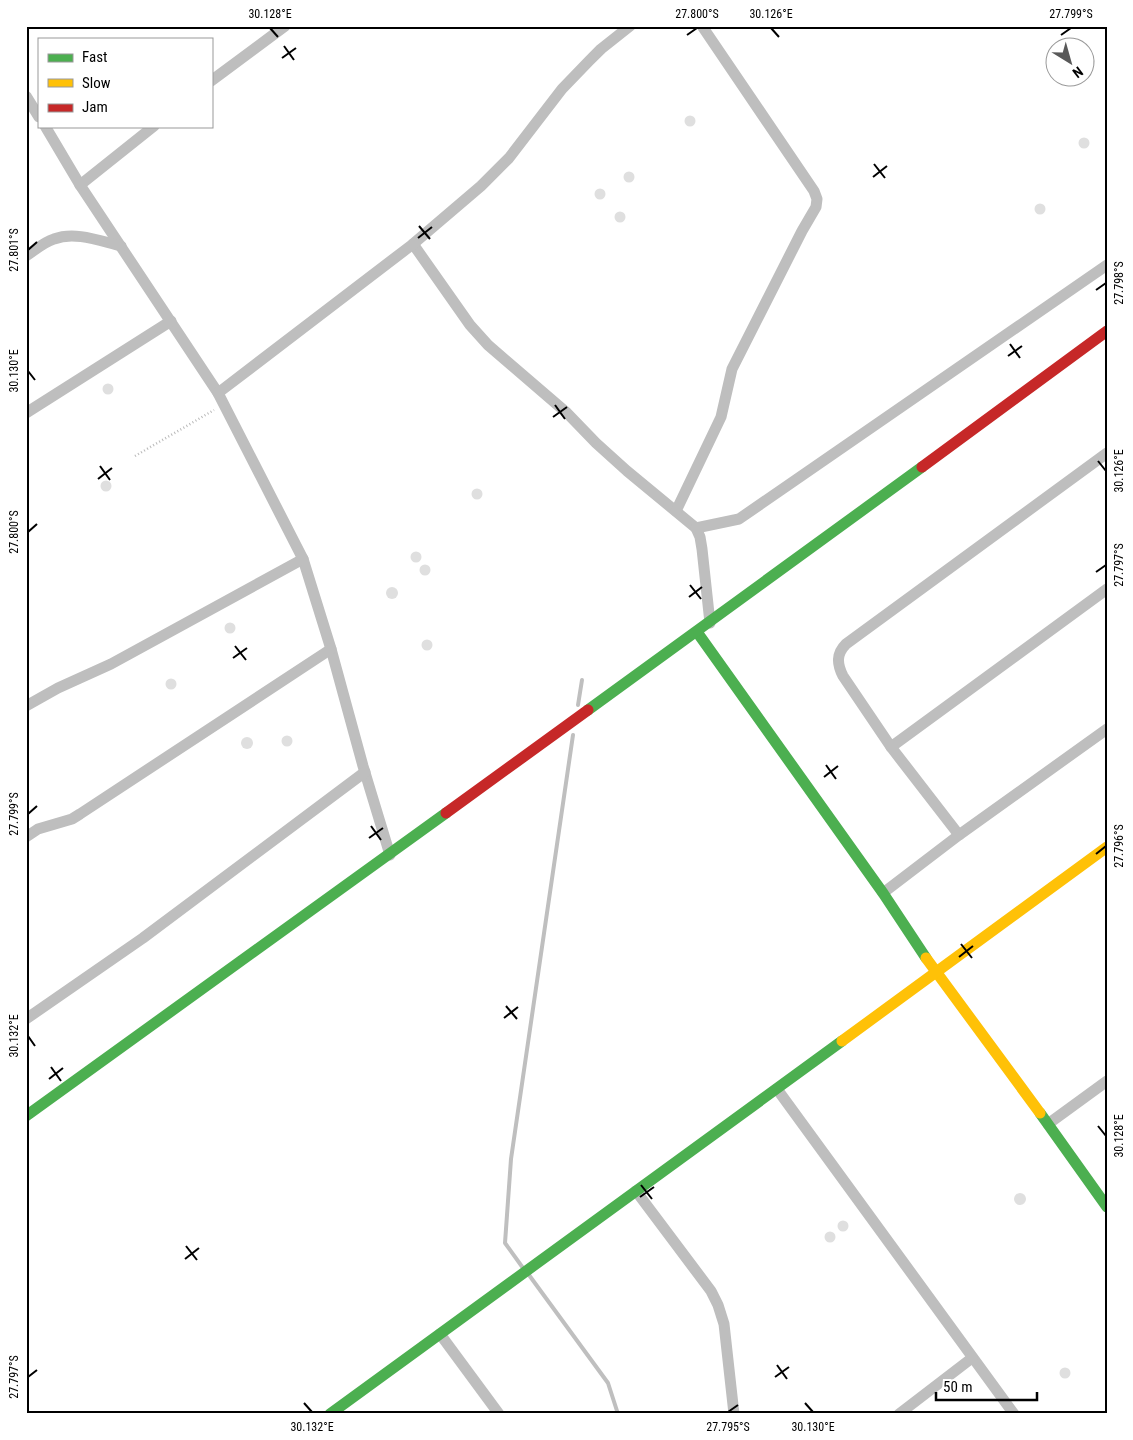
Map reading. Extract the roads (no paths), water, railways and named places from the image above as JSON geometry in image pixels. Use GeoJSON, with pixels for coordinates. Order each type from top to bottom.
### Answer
{"type":"FeatureCollection","features":[{"type":"Feature","properties":{"kind":"street"},"geometry":{"type":"LineString","coordinates":[[212,80],[285,26]]}},
{"type":"Feature","properties":{"kind":"street"},"geometry":{"type":"LineString","coordinates":[[218,393],[413,244],[481,186],[509,158],[562,90],[589,61],[630,26]]}},
{"type":"Feature","properties":{"kind":"street"},"geometry":{"type":"LineString","coordinates":[[676,511],[721,417],[732,369],[798,239],[816,208],[817,199],[814,191],[702,26]]}},
{"type":"Feature","properties":{"kind":"street"},"geometry":{"type":"LineString","coordinates":[[26,96],[38,115]]}},
{"type":"Feature","properties":{"kind":"street"},"geometry":{"type":"LineString","coordinates":[[46,128],[80,185],[218,393],[303,559],[390,855]]}},
{"type":"Feature","properties":{"kind":"street"},"geometry":{"type":"LineString","coordinates":[[80,185],[151,128]]}},
{"type":"Feature","properties":{"kind":"street"},"geometry":{"type":"LineString","coordinates":[[26,256],[52,239],[65,236],[80,237],[121,246]]}},
{"type":"Feature","properties":{"kind":"street"},"geometry":{"type":"LineString","coordinates":[[413,244],[470,325],[488,344],[567,413],[627,471],[696,528],[702,549],[710,623]]}},
{"type":"Feature","properties":{"kind":"street"},"geometry":{"type":"LineString","coordinates":[[696,528],[739,519],[1107,265]]}},
{"type":"Feature","properties":{"kind":"street"},"geometry":{"type":"LineString","coordinates":[[26,413],[171,321]]}},
{"type":"Feature","properties":{"kind":"street"},"geometry":{"type":"LineString","coordinates":[[26,1116],[710,623],[1107,331]]}},
{"type":"Feature","properties":{"kind":"street"},"geometry":{"type":"LineString","coordinates":[[959,835],[891,747],[840,671],[838,656],[842,649],[1107,453]]}},
{"type":"Feature","properties":{"kind":"street"},"geometry":{"type":"LineString","coordinates":[[26,706],[58,688],[111,664],[303,559]]}},
{"type":"Feature","properties":{"kind":"street"},"geometry":{"type":"LineString","coordinates":[[891,747],[1107,589]]}},
{"type":"Feature","properties":{"kind":"street"},"geometry":{"type":"LineString","coordinates":[[697,632],[883,893],[935,972],[1107,1207]]}},
{"type":"Feature","properties":{"kind":"street"},"geometry":{"type":"LineString","coordinates":[[26,837],[38,829],[72,819],[331,649]]}},
{"type":"Feature","properties":{"kind":"street"},"geometry":{"type":"LineString","coordinates":[[883,893],[959,835],[1107,729]]}},
{"type":"Feature","properties":{"kind":"street"},"geometry":{"type":"LineString","coordinates":[[26,1019],[143,938],[365,772]]}},
{"type":"Feature","properties":{"kind":"street"},"geometry":{"type":"LineString","coordinates":[[330,1414],[1107,847]]}},
{"type":"Feature","properties":{"kind":"street"},"geometry":{"type":"LineString","coordinates":[[1048,1124],[1107,1081]]}},
{"type":"Feature","properties":{"kind":"street"},"geometry":{"type":"LineString","coordinates":[[777,1089],[1014,1414]]}},
{"type":"Feature","properties":{"kind":"street"},"geometry":{"type":"LineString","coordinates":[[636,1191],[711,1291],[718,1305],[724,1324],[734,1414]]}},
{"type":"Feature","properties":{"kind":"street"},"geometry":{"type":"LineString","coordinates":[[440,1334],[499,1414]]}},
{"type":"Feature","properties":{"kind":"street"},"geometry":{"type":"LineString","coordinates":[[899,1414],[972,1358]]}},
{"type":"Feature","properties":{"kind":"waterway"},"geometry":{"type":"LineString","coordinates":[[578,705],[582,680]]}},
{"type":"Feature","properties":{"kind":"waterway"},"geometry":{"type":"LineString","coordinates":[[523,1268],[505,1243],[511,1159],[573,735]]}},
{"type":"Feature","properties":{"kind":"waterway"},"geometry":{"type":"LineString","coordinates":[[529,1275],[608,1383],[618,1414]]}}]}
